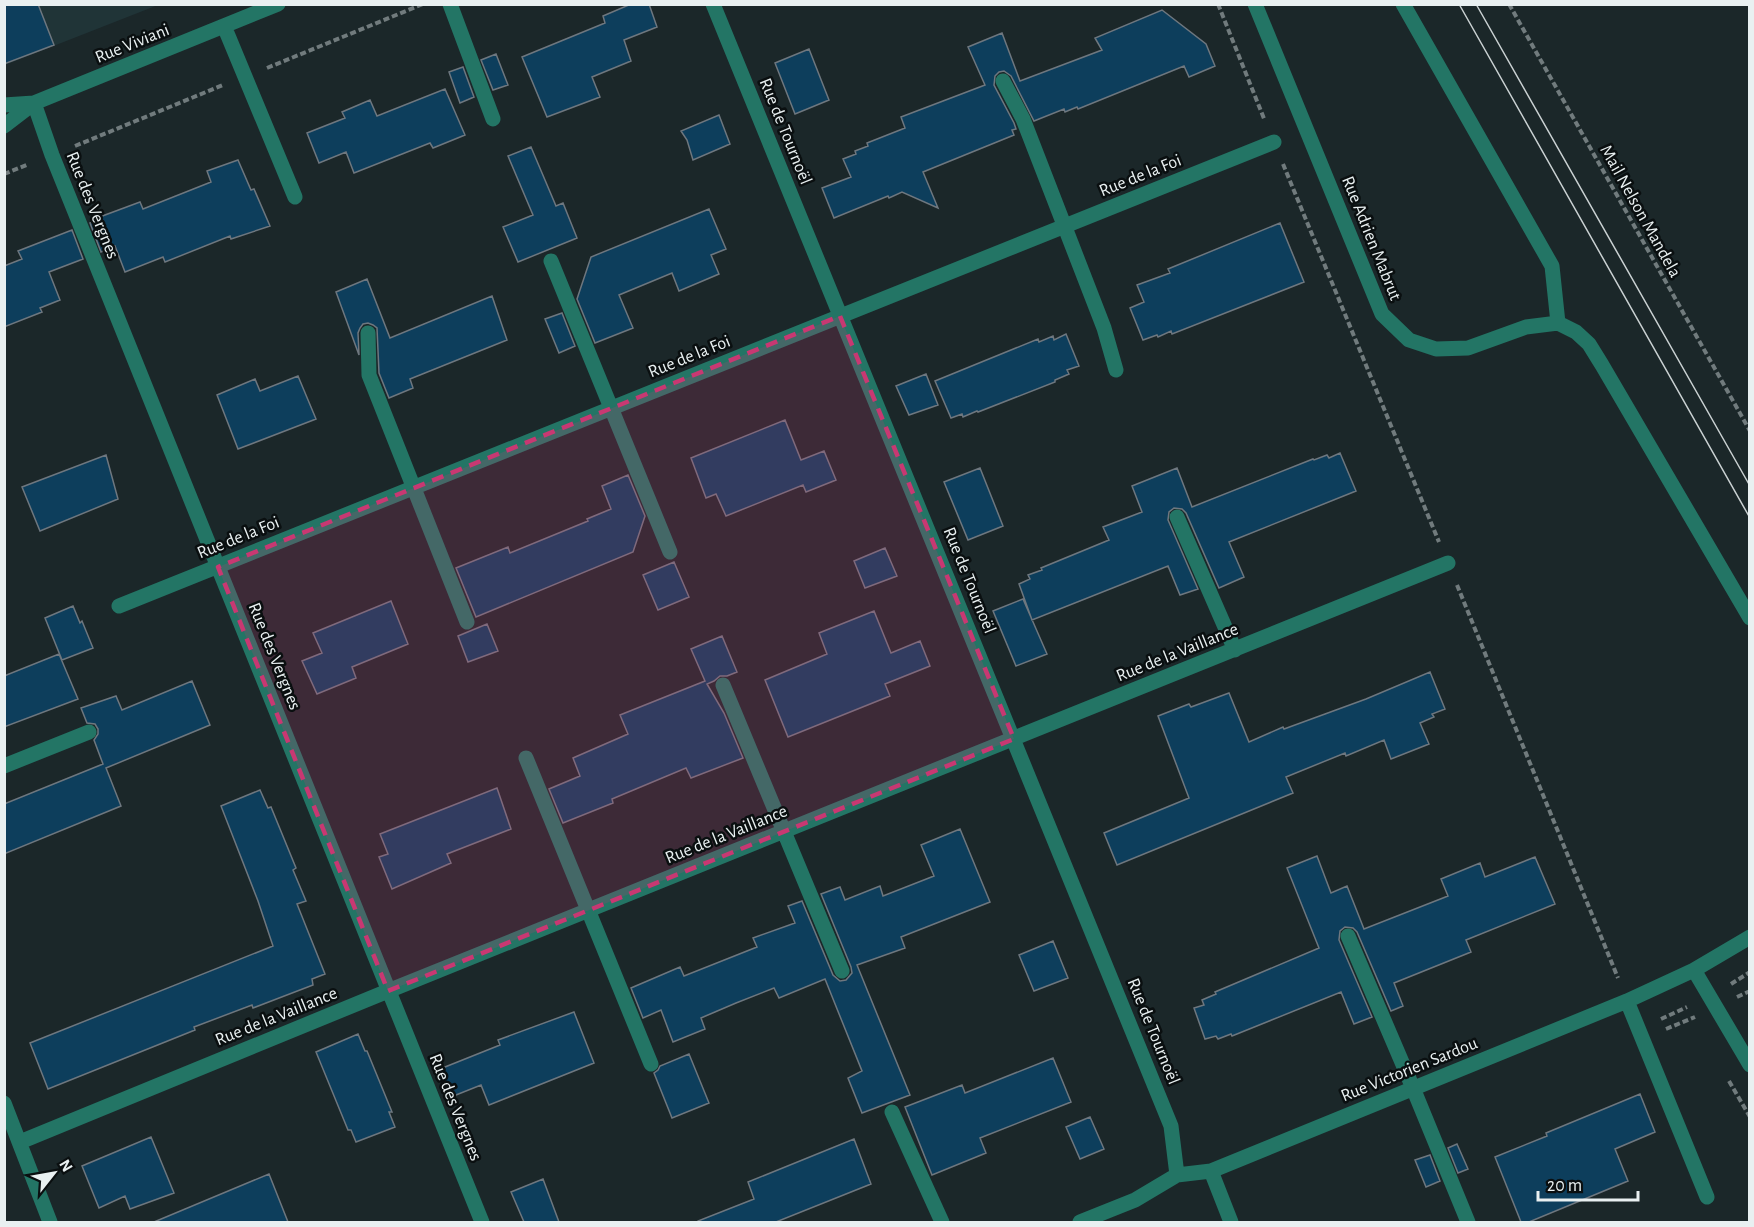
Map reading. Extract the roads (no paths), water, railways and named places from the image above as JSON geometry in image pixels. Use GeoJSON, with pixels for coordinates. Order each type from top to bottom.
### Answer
{"type":"FeatureCollection","features":[{"type":"Feature","properties":{"kind":"street","name":"Rue Viviani"},"geometry":{"type":"LineString","coordinates":[[4,126],[34,103],[278,4]]}},
{"type":"Feature","properties":{"kind":"street"},"geometry":{"type":"LineString","coordinates":[[450,4],[493,119]]}},
{"type":"Feature","properties":{"kind":"street","name":"Rue de Tournoël"},"geometry":{"type":"LineString","coordinates":[[713,4],[1171,1126],[1176,1175]]}},
{"type":"Feature","properties":{"kind":"street","name":"Rue Adrien Mabrut"},"geometry":{"type":"LineString","coordinates":[[1255,4],[1382,314],[1409,340],[1436,349],[1468,348],[1526,327],[1558,323]]}},
{"type":"Feature","properties":{"kind":"street"},"geometry":{"type":"LineString","coordinates":[[1403,4],[1552,266],[1558,323],[1576,332],[1589,344],[1749,618]]}},
{"type":"Feature","properties":{"kind":"street"},"geometry":{"type":"LineString","coordinates":[[224,26],[295,197]]}},
{"type":"Feature","properties":{"kind":"street"},"geometry":{"type":"LineString","coordinates":[[1003,81],[1023,119],[1104,328],[1116,370]]}},
{"type":"Feature","properties":{"kind":"street","name":"Rue Viviani"},"geometry":{"type":"LineString","coordinates":[[4,105],[34,103]]}},
{"type":"Feature","properties":{"kind":"street","name":"Rue des Vergnes"},"geometry":{"type":"LineString","coordinates":[[34,103],[52,155],[482,1222]]}},
{"type":"Feature","properties":{"kind":"street","name":"Rue de la Foi"},"geometry":{"type":"LineString","coordinates":[[119,606],[1274,142]]}},
{"type":"Feature","properties":{"kind":"street"},"geometry":{"type":"LineString","coordinates":[[551,261],[670,552]]}},
{"type":"Feature","properties":{"kind":"street"},"geometry":{"type":"LineString","coordinates":[[368,333],[369,375],[467,622]]}},
{"type":"Feature","properties":{"kind":"street"},"geometry":{"type":"LineString","coordinates":[[1177,516],[1235,650]]}},
{"type":"Feature","properties":{"kind":"street","name":"Rue de la Vaillance"},"geometry":{"type":"LineString","coordinates":[[20,1143],[388,991],[1448,563]]}},
{"type":"Feature","properties":{"kind":"street"},"geometry":{"type":"LineString","coordinates":[[723,685],[842,971]]}},
{"type":"Feature","properties":{"kind":"street"},"geometry":{"type":"LineString","coordinates":[[4,766],[89,732]]}},
{"type":"Feature","properties":{"kind":"street"},"geometry":{"type":"LineString","coordinates":[[526,758],[651,1064]]}},
{"type":"Feature","properties":{"kind":"street"},"geometry":{"type":"LineString","coordinates":[[1348,936],[1468,1222]]}},
{"type":"Feature","properties":{"kind":"street","name":"Rue Victorien Sardou"},"geometry":{"type":"LineString","coordinates":[[1080,1222],[1135,1200],[1176,1175],[1211,1171],[1627,1001],[1694,970],[1749,937]]}},
{"type":"Feature","properties":{"kind":"street"},"geometry":{"type":"LineString","coordinates":[[1694,970],[1749,1065]]}},
{"type":"Feature","properties":{"kind":"street"},"geometry":{"type":"LineString","coordinates":[[1627,1001],[1707,1197]]}},
{"type":"Feature","properties":{"kind":"street"},"geometry":{"type":"LineString","coordinates":[[4,1103],[50,1222]]}},
{"type":"Feature","properties":{"kind":"street"},"geometry":{"type":"LineString","coordinates":[[892,1112],[942,1222]]}},
{"type":"Feature","properties":{"kind":"street"},"geometry":{"type":"LineString","coordinates":[[1211,1171],[1231,1222]]}},
{"type":"Feature","properties":{"kind":"tram line"},"geometry":{"type":"LineString","coordinates":[[1459,4],[1750,518]]}},
{"type":"Feature","properties":{"kind":"tram line"},"geometry":{"type":"LineString","coordinates":[[1476,4],[1750,486]]}}]}
